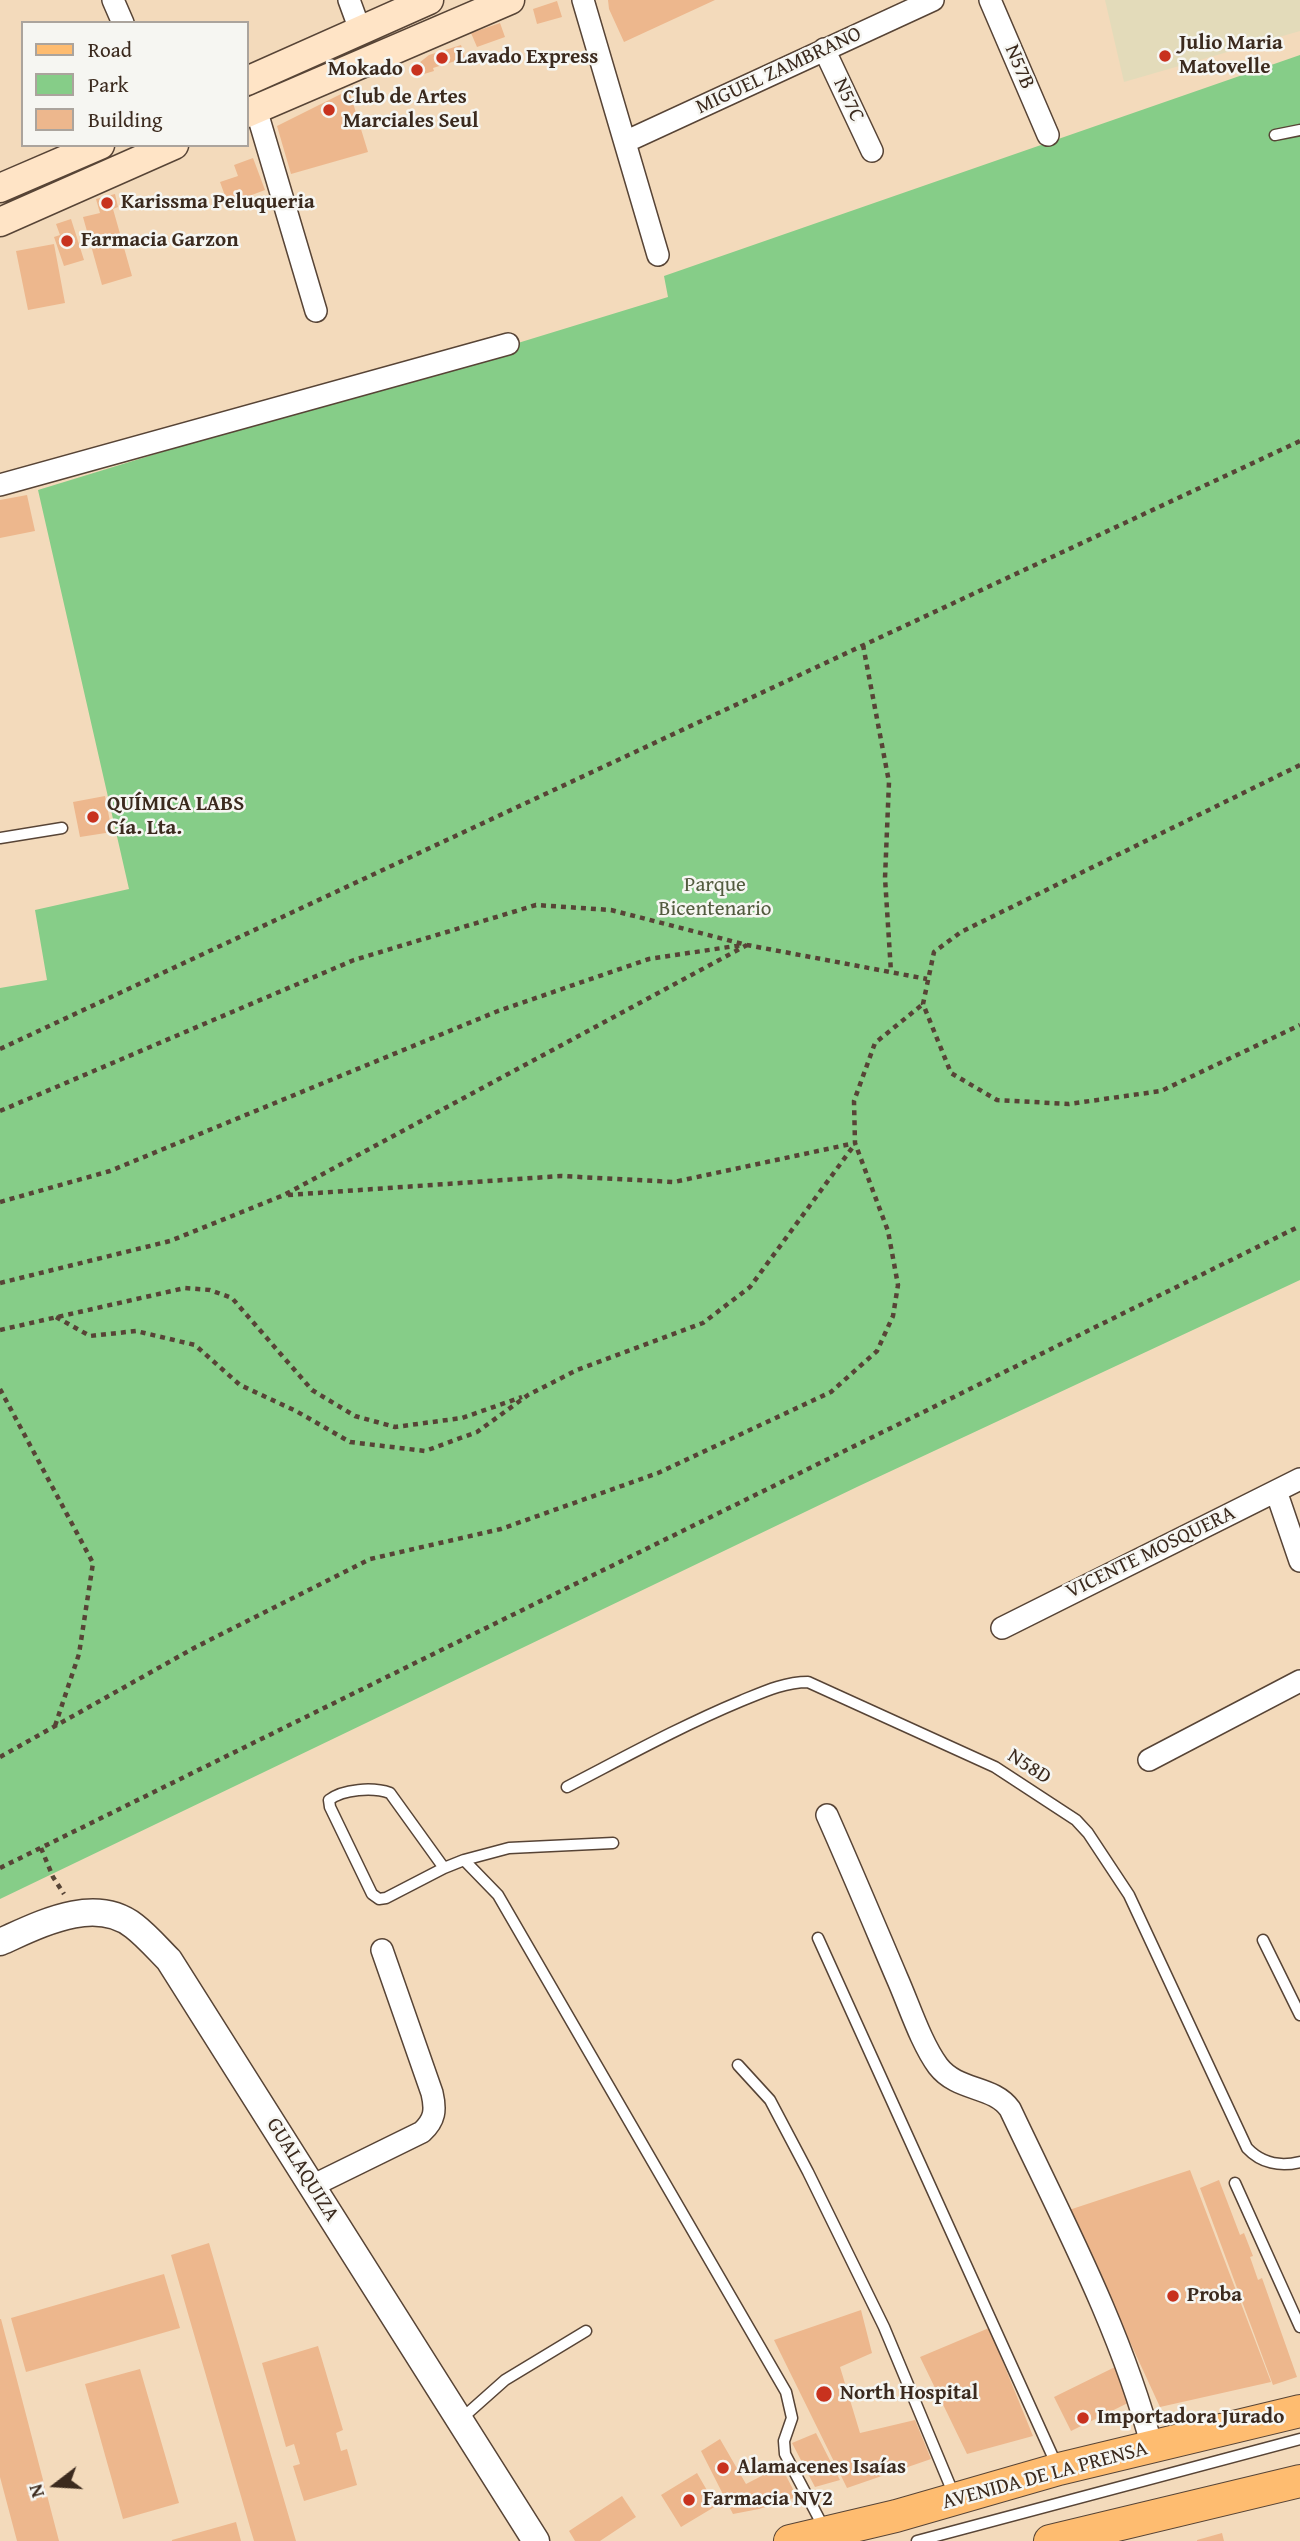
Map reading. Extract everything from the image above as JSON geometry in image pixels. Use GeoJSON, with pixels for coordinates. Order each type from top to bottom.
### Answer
{"type":"FeatureCollection","features":[{"type":"Feature","properties":{"kind":"main road"},"geometry":{"type":"LineString","coordinates":[[248,81],[429,0]]}},
{"type":"Feature","properties":{"kind":"main road"},"geometry":{"type":"LineString","coordinates":[[251,111],[510,0]]}},
{"type":"Feature","properties":{"kind":"main road"},"geometry":{"type":"LineString","coordinates":[[0,188],[95,147]]}},
{"type":"Feature","properties":{"kind":"main road"},"geometry":{"type":"LineString","coordinates":[[0,222],[169,147]]}},
{"type":"Feature","properties":{"kind":"main road","name":"AVENIDA DE LA PRENSA"},"geometry":{"type":"LineString","coordinates":[[790,2541],[831,2537],[953,2506],[1059,2469],[1152,2446],[1293,2418]]}},
{"type":"Feature","properties":{"kind":"main road"},"geometry":{"type":"LineString","coordinates":[[1051,2541],[1300,2481]]}},
{"type":"Feature","properties":{"kind":"street"},"geometry":{"type":"LineString","coordinates":[[113,0],[122,21]]}},
{"type":"Feature","properties":{"kind":"street"},"geometry":{"type":"LineString","coordinates":[[349,0],[360,30]]}},
{"type":"Feature","properties":{"kind":"street"},"geometry":{"type":"LineString","coordinates":[[583,0],[658,254]]}},
{"type":"Feature","properties":{"kind":"street","name":"MIGUEL ZAMBRANO"},"geometry":{"type":"LineString","coordinates":[[625,142],[933,0]]}},
{"type":"Feature","properties":{"kind":"street","name":"N57B"},"geometry":{"type":"LineString","coordinates":[[990,0],[1048,135]]}},
{"type":"Feature","properties":{"kind":"street","name":"N57C"},"geometry":{"type":"LineString","coordinates":[[824,49],[872,151]]}},
{"type":"Feature","properties":{"kind":"street"},"geometry":{"type":"LineString","coordinates":[[251,111],[316,311]]}},
{"type":"Feature","properties":{"kind":"street"},"geometry":{"type":"LineString","coordinates":[[0,485],[508,344]]}},
{"type":"Feature","properties":{"kind":"street","name":"VICENTE MOSQUERA"},"geometry":{"type":"LineString","coordinates":[[1002,1628],[1300,1479]]}},
{"type":"Feature","properties":{"kind":"street"},"geometry":{"type":"LineString","coordinates":[[1276,1491],[1300,1561]]}},
{"type":"Feature","properties":{"kind":"street"},"geometry":{"type":"LineString","coordinates":[[1149,1760],[1300,1681]]}},
{"type":"Feature","properties":{"kind":"street"},"geometry":{"type":"LineString","coordinates":[[827,1815],[902,1990],[937,2064],[947,2076],[958,2083],[995,2096],[1004,2101],[1010,2109],[1123,2354],[1152,2446]]}},
{"type":"Feature","properties":{"kind":"street","name":"GUALAQUIZA"},"geometry":{"type":"LineString","coordinates":[[0,1942],[61,1917],[111,1915],[134,1925],[169,1960],[536,2541]]}},
{"type":"Feature","properties":{"kind":"street"},"geometry":{"type":"LineString","coordinates":[[312,2186],[422,2132],[435,2116],[432,2093],[382,1950]]}},
{"type":"Feature","properties":{"kind":"lane"},"geometry":{"type":"LineString","coordinates":[[1275,135],[1300,130]]}},
{"type":"Feature","properties":{"kind":"lane"},"geometry":{"type":"LineString","coordinates":[[0,838],[62,828]]}},
{"type":"Feature","properties":{"kind":"lane","name":"N58D"},"geometry":{"type":"LineString","coordinates":[[567,1787],[704,1716],[783,1684],[798,1682],[807,1682],[995,1767],[1076,1820],[1088,1833],[1129,1895],[1247,2148],[1258,2159],[1265,2161],[1283,2164],[1300,2162]]}},
{"type":"Feature","properties":{"kind":"lane"},"geometry":{"type":"LineString","coordinates":[[444,1868],[390,1793],[366,1790],[335,1795],[329,1800],[372,1894],[379,1899],[464,1860],[509,1848],[613,1843]]}},
{"type":"Feature","properties":{"kind":"lane"},"geometry":{"type":"LineString","coordinates":[[464,1860],[498,1895],[786,2392],[792,2418],[784,2441],[785,2454],[831,2537]]}},
{"type":"Feature","properties":{"kind":"lane"},"geometry":{"type":"LineString","coordinates":[[817,1938],[1059,2469]]}},
{"type":"Feature","properties":{"kind":"lane"},"geometry":{"type":"LineString","coordinates":[[1263,1940],[1300,2015]]}},
{"type":"Feature","properties":{"kind":"lane"},"geometry":{"type":"LineString","coordinates":[[738,2065],[770,2100],[884,2327],[953,2506]]}},
{"type":"Feature","properties":{"kind":"lane"},"geometry":{"type":"LineString","coordinates":[[1235,2183],[1300,2327]]}},
{"type":"Feature","properties":{"kind":"lane"},"geometry":{"type":"LineString","coordinates":[[460,2420],[505,2380],[586,2331]]}},
{"type":"Feature","properties":{"kind":"lane"},"geometry":{"type":"LineString","coordinates":[[1293,2418],[1300,2423]]}},
{"type":"Feature","properties":{"kind":"lane"},"geometry":{"type":"LineString","coordinates":[[917,2541],[1300,2439]]}},
{"type":"Feature","properties":{"kind":"path"},"geometry":{"type":"LineString","coordinates":[[0,1049],[1300,440]]}},
{"type":"Feature","properties":{"kind":"path"},"geometry":{"type":"LineString","coordinates":[[863,645],[889,782],[885,877],[891,972]]}},
{"type":"Feature","properties":{"kind":"path"},"geometry":{"type":"LineString","coordinates":[[1300,765],[961,932],[934,952],[923,1004],[951,1073],[997,1100],[1069,1104],[1161,1091],[1300,1025]]}},
{"type":"Feature","properties":{"kind":"path"},"geometry":{"type":"LineString","coordinates":[[0,1111],[354,960],[536,905],[611,910],[747,945],[928,979]]}},
{"type":"Feature","properties":{"kind":"path"},"geometry":{"type":"LineString","coordinates":[[0,1283],[170,1241],[284,1195],[747,945]]}},
{"type":"Feature","properties":{"kind":"path"},"geometry":{"type":"LineString","coordinates":[[0,1202],[110,1171],[523,1002],[649,960],[747,945]]}},
{"type":"Feature","properties":{"kind":"path"},"geometry":{"type":"LineString","coordinates":[[0,1757],[194,1648],[370,1559],[501,1529],[659,1473],[831,1392],[877,1351],[893,1316],[898,1285],[888,1231],[855,1143],[854,1101],[874,1043],[923,1004]]}},
{"type":"Feature","properties":{"kind":"path"},"geometry":{"type":"LineString","coordinates":[[284,1195],[561,1176],[674,1182],[855,1143]]}},
{"type":"Feature","properties":{"kind":"path"},"geometry":{"type":"LineString","coordinates":[[0,1330],[185,1288],[210,1290],[232,1298],[312,1390],[355,1416],[395,1427],[462,1418],[528,1395],[577,1370],[703,1323],[750,1287],[855,1143]]}},
{"type":"Feature","properties":{"kind":"path"},"geometry":{"type":"LineString","coordinates":[[0,1868],[1300,1226]]}},
{"type":"Feature","properties":{"kind":"path"},"geometry":{"type":"LineString","coordinates":[[56,1317],[90,1336],[136,1331],[194,1345],[240,1385],[296,1411],[350,1442],[425,1451],[477,1432],[528,1395]]}},
{"type":"Feature","properties":{"kind":"path"},"geometry":{"type":"LineString","coordinates":[[0,1389],[93,1563],[79,1654],[55,1726]]}},
{"type":"Feature","properties":{"kind":"path"},"geometry":{"type":"LineString","coordinates":[[41,1848],[58,1886],[89,1914]]}},
{"type":"Feature","properties":{"kind":"shaded area","name":"Julio Maria Matovelle"},"geometry":{"type":"Polygon","coordinates":[[[1105,0],[1300,0],[1300,31],[1124,82],[1105,0]]]}},
{"type":"Feature","properties":{"kind":"green space","name":"Parque Bicentenario"},"geometry":{"type":"Polygon","coordinates":[[[1300,55],[1300,1280],[859,1486],[0,1899],[0,988],[47,980],[35,910],[129,889],[38,490],[668,297],[664,276],[1300,55]]]}},
{"type":"Feature","properties":{"kind":"building"},"geometry":{"type":"Polygon","coordinates":[[[608,0],[715,0],[624,42],[609,9],[608,0]]]}},
{"type":"Feature","properties":{"kind":"building"},"geometry":{"type":"Polygon","coordinates":[[[557,1],[562,17],[537,24],[533,9],[557,1]]]}},
{"type":"Feature","properties":{"kind":"building"},"geometry":{"type":"Polygon","coordinates":[[[500,23],[505,37],[477,47],[471,33],[500,23]]]}},
{"type":"Feature","properties":{"kind":"building"},"geometry":{"type":"Polygon","coordinates":[[[461,45],[465,58],[414,77],[411,65],[419,63],[429,55],[461,45]]]}},
{"type":"Feature","properties":{"kind":"building"},"geometry":{"type":"Polygon","coordinates":[[[349,90],[368,152],[291,174],[277,126],[349,90]]]}},
{"type":"Feature","properties":{"kind":"building"},"geometry":{"type":"Polygon","coordinates":[[[253,158],[265,190],[228,204],[220,182],[238,176],[234,165],[253,158]]]}},
{"type":"Feature","properties":{"kind":"building"},"geometry":{"type":"Polygon","coordinates":[[[115,194],[118,207],[113,209],[132,276],[102,285],[83,217],[100,213],[96,199],[115,194]]]}},
{"type":"Feature","properties":{"kind":"building","name":"Farmacia Garzon"},"geometry":{"type":"Polygon","coordinates":[[[71,219],[84,260],[64,266],[54,237],[60,235],[56,224],[71,219]]]}},
{"type":"Feature","properties":{"kind":"building"},"geometry":{"type":"Polygon","coordinates":[[[54,244],[65,303],[28,310],[16,251],[54,244]]]}},
{"type":"Feature","properties":{"kind":"building"},"geometry":{"type":"Polygon","coordinates":[[[27,495],[35,531],[0,538],[0,500],[27,495]]]}},
{"type":"Feature","properties":{"kind":"building","name":"QUÍMICA LABS Cía. Lta."},"geometry":{"type":"Polygon","coordinates":[[[105,796],[112,832],[80,837],[73,802],[105,796]]]}},
{"type":"Feature","properties":{"kind":"building","name":"Proba"},"geometry":{"type":"Polygon","coordinates":[[[1190,2170],[1271,2382],[1160,2407],[1069,2210],[1190,2170]]]}},
{"type":"Feature","properties":{"kind":"building"},"geometry":{"type":"Polygon","coordinates":[[[1219,2180],[1240,2235],[1244,2233],[1253,2256],[1250,2257],[1258,2280],[1262,2278],[1297,2377],[1273,2385],[1200,2188],[1219,2180]]]}},
{"type":"Feature","properties":{"kind":"building"},"geometry":{"type":"Polygon","coordinates":[[[209,2243],[296,2541],[254,2541],[171,2255],[209,2243]]]}},
{"type":"Feature","properties":{"kind":"building"},"geometry":{"type":"Polygon","coordinates":[[[164,2274],[180,2328],[26,2372],[11,2318],[164,2274]]]}},
{"type":"Feature","properties":{"kind":"building","name":"North Hospital"},"geometry":{"type":"Polygon","coordinates":[[[861,2310],[872,2353],[840,2367],[860,2433],[915,2420],[931,2459],[847,2488],[774,2340],[861,2310]]]}},
{"type":"Feature","properties":{"kind":"building"},"geometry":{"type":"Polygon","coordinates":[[[0,2319],[59,2541],[17,2541],[0,2477],[0,2319]]]}},
{"type":"Feature","properties":{"kind":"building"},"geometry":{"type":"Polygon","coordinates":[[[989,2328],[1033,2436],[967,2454],[920,2357],[989,2328]]]}},
{"type":"Feature","properties":{"kind":"building"},"geometry":{"type":"Polygon","coordinates":[[[318,2346],[343,2430],[336,2433],[341,2451],[347,2449],[357,2485],[304,2501],[293,2466],[300,2464],[294,2444],[286,2447],[262,2363],[318,2346]]]}},
{"type":"Feature","properties":{"kind":"building"},"geometry":{"type":"Polygon","coordinates":[[[1115,2367],[1132,2401],[1071,2431],[1054,2397],[1115,2367]]]}},
{"type":"Feature","properties":{"kind":"building"},"geometry":{"type":"Polygon","coordinates":[[[140,2369],[179,2503],[123,2519],[85,2384],[140,2369]]]}},
{"type":"Feature","properties":{"kind":"building"},"geometry":{"type":"Polygon","coordinates":[[[816,2433],[840,2480],[815,2487],[792,2443],[816,2433]]]}},
{"type":"Feature","properties":{"kind":"building"},"geometry":{"type":"Polygon","coordinates":[[[720,2439],[746,2484],[781,2466],[797,2497],[733,2514],[701,2451],[720,2439]]]}},
{"type":"Feature","properties":{"kind":"building","name":"Farmacia NV2"},"geometry":{"type":"Polygon","coordinates":[[[697,2473],[716,2506],[681,2527],[661,2495],[697,2473]]]}},
{"type":"Feature","properties":{"kind":"building"},"geometry":{"type":"Polygon","coordinates":[[[622,2496],[636,2517],[600,2541],[575,2541],[569,2531],[622,2496]]]}},
{"type":"Feature","properties":{"kind":"building"},"geometry":{"type":"Polygon","coordinates":[[[236,2522],[241,2541],[172,2541],[172,2540],[236,2522]]]}},
{"type":"Feature","properties":{"kind":"building"},"geometry":{"type":"Polygon","coordinates":[[[1222,2533],[1224,2541],[1197,2541],[1197,2540],[1222,2533]]]}},
{"type":"Feature","properties":{"kind":"place","name":"Julio Maria Matovelle"},"geometry":{"type":"Point","coordinates":[1165,56]}},
{"type":"Feature","properties":{"kind":"place","name":"Lavado Express"},"geometry":{"type":"Point","coordinates":[442,58]}},
{"type":"Feature","properties":{"kind":"place","name":"Mokado"},"geometry":{"type":"Point","coordinates":[417,70]}},
{"type":"Feature","properties":{"kind":"place","name":"Club de Artes Marciales Seul"},"geometry":{"type":"Point","coordinates":[329,110]}},
{"type":"Feature","properties":{"kind":"place","name":"Karissma Peluqueria"},"geometry":{"type":"Point","coordinates":[107,203]}},
{"type":"Feature","properties":{"kind":"place","name":"Farmacia Garzon"},"geometry":{"type":"Point","coordinates":[67,241]}},
{"type":"Feature","properties":{"kind":"place","name":"QUÍMICA LABS Cía. Lta."},"geometry":{"type":"Point","coordinates":[93,817]}},
{"type":"Feature","properties":{"kind":"place","name":"Proba"},"geometry":{"type":"Point","coordinates":[1173,2296]}},
{"type":"Feature","properties":{"kind":"place","name":"North Hospital"},"geometry":{"type":"Point","coordinates":[824,2394]}},
{"type":"Feature","properties":{"kind":"place","name":"Importadora Jurado"},"geometry":{"type":"Point","coordinates":[1083,2418]}},
{"type":"Feature","properties":{"kind":"place","name":"Alamacenes Isaías"},"geometry":{"type":"Point","coordinates":[723,2468]}},
{"type":"Feature","properties":{"kind":"place","name":"Farmacia NV2"},"geometry":{"type":"Point","coordinates":[689,2500]}}]}
